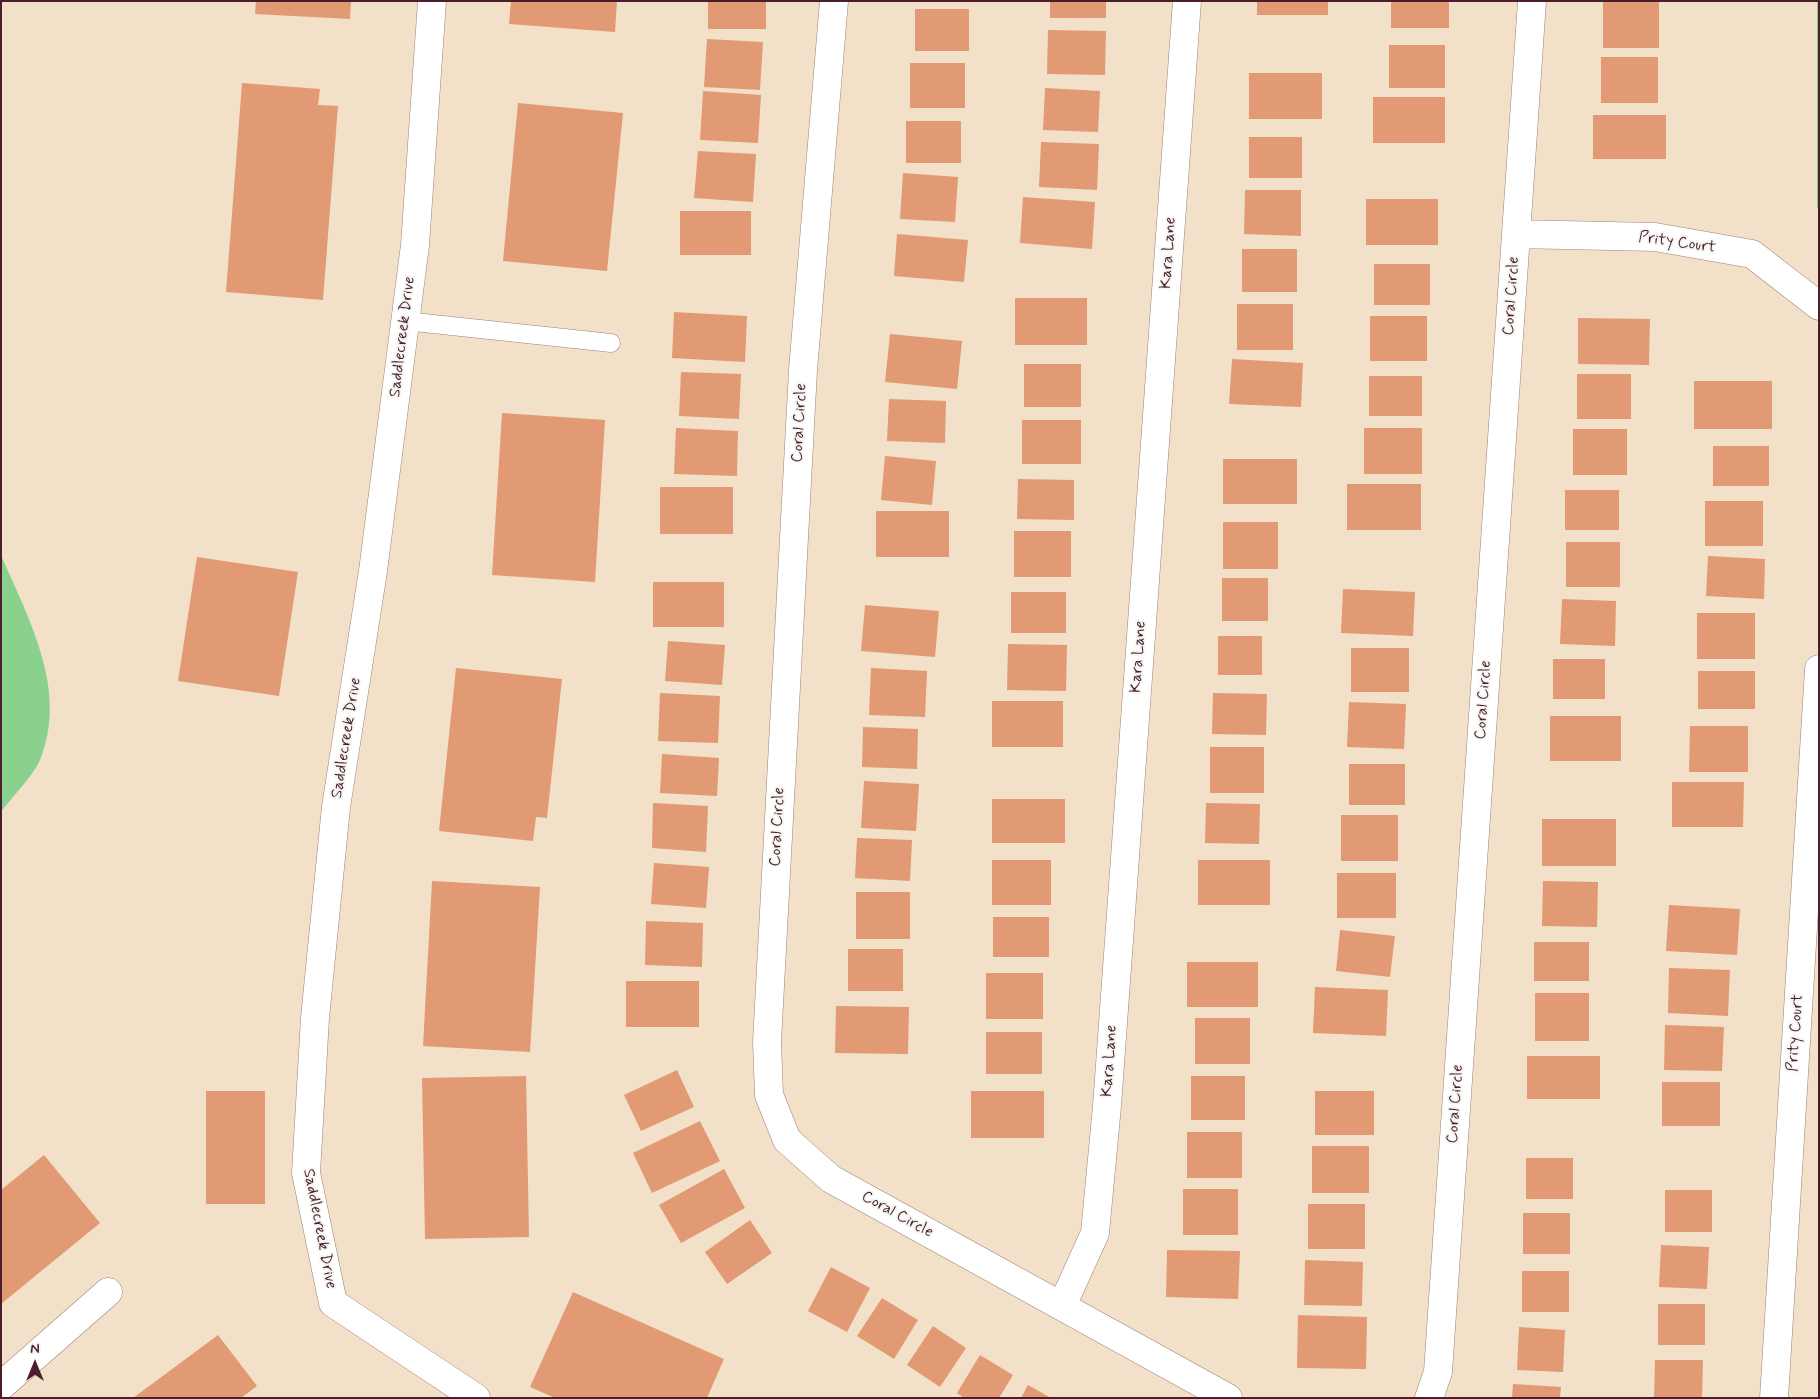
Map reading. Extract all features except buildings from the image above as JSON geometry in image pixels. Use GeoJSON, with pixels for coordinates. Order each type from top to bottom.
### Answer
{"type":"FeatureCollection","features":[{"type":"Feature","properties":{"kind":"street","name":"Saddlecreek Drive"},"geometry":{"type":"LineString","coordinates":[[432,1],[415,244],[373,571],[336,807],[315,1018],[306,1173],[333,1303],[476,1398]]}},
{"type":"Feature","properties":{"kind":"street","name":"Coral Circle"},"geometry":{"type":"LineString","coordinates":[[834,1],[803,370],[767,1042],[769,1095],[787,1140],[831,1179],[1228,1398]]}},
{"type":"Feature","properties":{"kind":"street","name":"Kara Lane"},"geometry":{"type":"LineString","coordinates":[[1062,1306],[1095,1233],[1097,1213],[1107,1106],[1187,1]]}},
{"type":"Feature","properties":{"kind":"street","name":"Coral Circle"},"geometry":{"type":"LineString","coordinates":[[1429,1398],[1438,1372],[1439,1362],[1532,1]]}},
{"type":"Feature","properties":{"kind":"street","name":"Prity Court"},"geometry":{"type":"LineString","coordinates":[[1516,234],[1655,237],[1752,254],[1819,306]]}},
{"type":"Feature","properties":{"kind":"street","name":"Prity Court"},"geometry":{"type":"LineString","coordinates":[[1774,1398],[1819,669]]}},
{"type":"Feature","properties":{"kind":"street"},"geometry":{"type":"LineString","coordinates":[[1,1386],[108,1292]]}},
{"type":"Feature","properties":{"kind":"lane"},"geometry":{"type":"LineString","coordinates":[[405,321],[611,343]]}},
{"type":"Feature","properties":{"kind":"green space"},"geometry":{"type":"Polygon","coordinates":[[[1817,1],[1819,1],[1819,210],[1817,208],[1817,1]]]}},
{"type":"Feature","properties":{"kind":"green space"},"geometry":{"type":"Polygon","coordinates":[[[1,555],[23,604],[42,655],[48,681],[50,707],[48,734],[40,760],[27,780],[1,812],[1,555]]]}}]}
